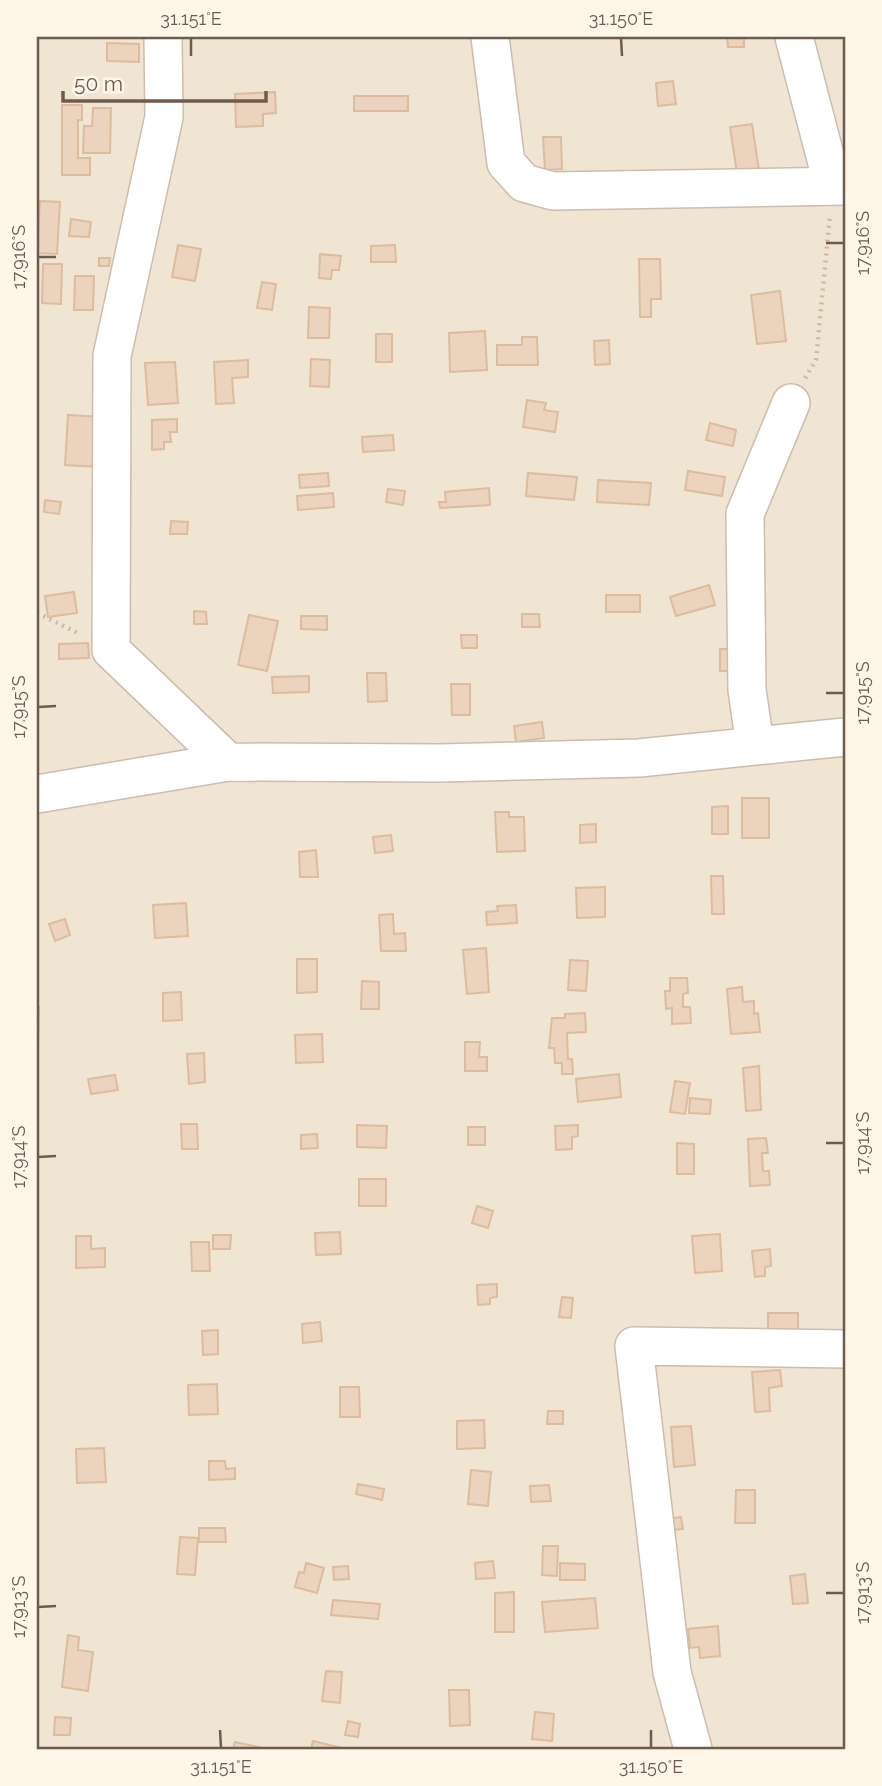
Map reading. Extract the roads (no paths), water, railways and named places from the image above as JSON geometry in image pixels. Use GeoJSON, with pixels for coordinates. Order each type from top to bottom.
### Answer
{"type":"FeatureCollection","features":[{"type":"Feature","properties":{"kind":"street"},"geometry":{"type":"LineString","coordinates":[[163,37],[164,117],[112,356],[111,650],[228,762]]}},
{"type":"Feature","properties":{"kind":"street"},"geometry":{"type":"LineString","coordinates":[[490,37],[506,163],[524,183],[553,191],[839,186],[793,37]]}},
{"type":"Feature","properties":{"kind":"street"},"geometry":{"type":"LineString","coordinates":[[755,745],[747,690],[745,514],[791,403]]}},
{"type":"Feature","properties":{"kind":"street"},"geometry":{"type":"LineString","coordinates":[[37,794],[228,762],[440,763],[639,758],[845,737]]}},
{"type":"Feature","properties":{"kind":"street"},"geometry":{"type":"LineString","coordinates":[[692,1749],[672,1672],[634,1346],[845,1349]]}}]}
